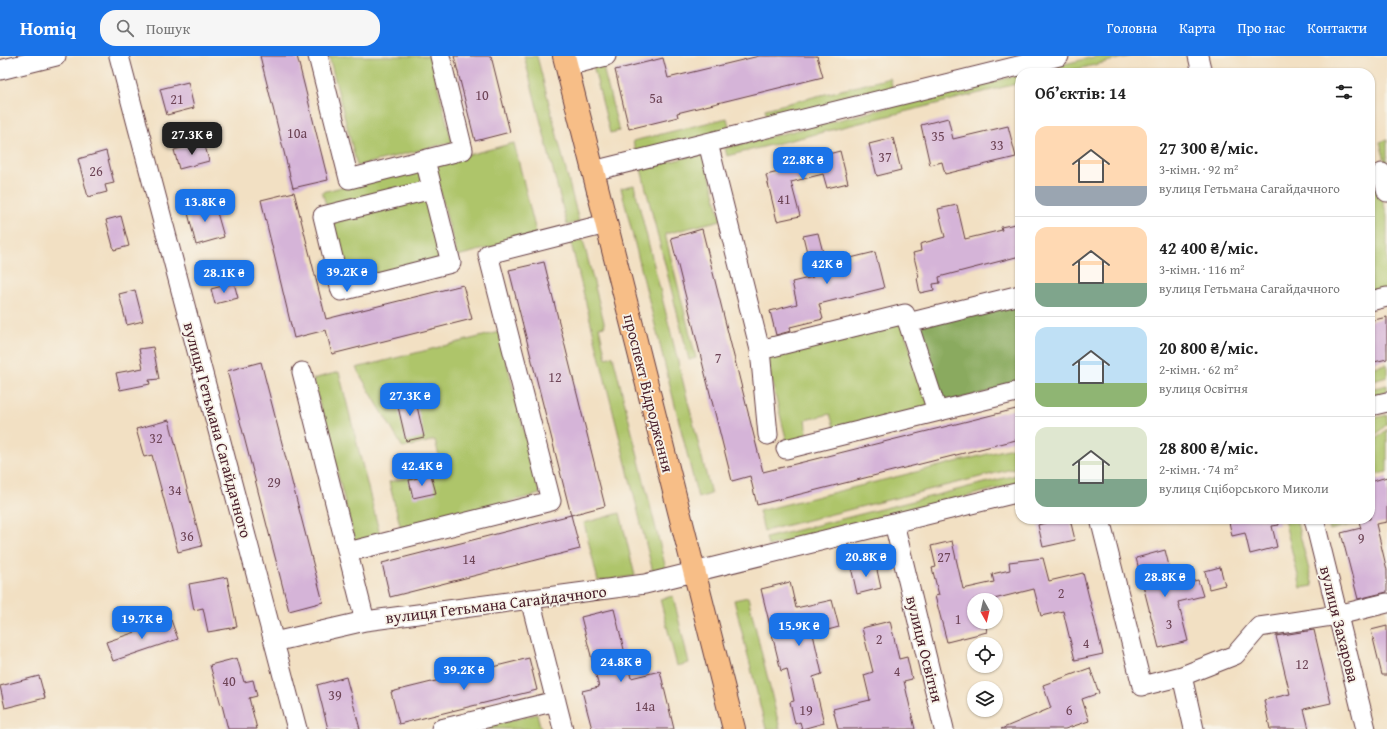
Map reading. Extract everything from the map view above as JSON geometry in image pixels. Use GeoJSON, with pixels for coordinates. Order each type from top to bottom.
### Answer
{"type":"FeatureCollection","features":[{"type":"Feature","properties":{"kind":"main road","name":"проспект Відродження"},"geometry":{"type":"LineString","coordinates":[[565,61],[734,729]]}},
{"type":"Feature","properties":{"kind":"street"},"geometry":{"type":"LineString","coordinates":[[0,70],[56,56]]}},
{"type":"Feature","properties":{"kind":"street","name":"вулиця Гетьмана Сагайдачного"},"geometry":{"type":"LineString","coordinates":[[119,56],[297,729]]}},
{"type":"Feature","properties":{"kind":"street"},"geometry":{"type":"LineString","coordinates":[[318,56],[349,179],[463,150],[440,56]]}},
{"type":"Feature","properties":{"kind":"street"},"geometry":{"type":"LineString","coordinates":[[565,61],[606,56]]}},
{"type":"Feature","properties":{"kind":"street"},"geometry":{"type":"LineString","coordinates":[[593,171],[1059,56]]}},
{"type":"Feature","properties":{"kind":"street"},"geometry":{"type":"LineString","coordinates":[[1198,56],[1201,68]]}},
{"type":"Feature","properties":{"kind":"street"},"geometry":{"type":"LineString","coordinates":[[708,143],[760,350],[768,435]]}},
{"type":"Feature","properties":{"kind":"street"},"geometry":{"type":"LineString","coordinates":[[425,160],[451,263],[342,290],[323,216],[432,189]]}},
{"type":"Feature","properties":{"kind":"street"},"geometry":{"type":"LineString","coordinates":[[1382,173],[1387,192]]}},
{"type":"Feature","properties":{"kind":"street"},"geometry":{"type":"LineString","coordinates":[[348,552],[551,501],[488,254],[606,224]]}},
{"type":"Feature","properties":{"kind":"street"},"geometry":{"type":"LineString","coordinates":[[908,324],[1015,296]]}},
{"type":"Feature","properties":{"kind":"street"},"geometry":{"type":"LineString","coordinates":[[1375,300],[1387,297]]}},
{"type":"Feature","properties":{"kind":"street"},"geometry":{"type":"LineString","coordinates":[[760,350],[905,314],[938,412]]}},
{"type":"Feature","properties":{"kind":"street"},"geometry":{"type":"LineString","coordinates":[[302,372],[365,621]]}},
{"type":"Feature","properties":{"kind":"street"},"geometry":{"type":"LineString","coordinates":[[786,449],[1015,392]]}},
{"type":"Feature","properties":{"kind":"street"},"geometry":{"type":"LineString","coordinates":[[1375,405],[1387,402]]}},
{"type":"Feature","properties":{"kind":"street","name":"вулиця Гетьмана Сагайдачного"},"geometry":{"type":"LineString","coordinates":[[274,642],[365,621],[645,584],[1015,493]]}},
{"type":"Feature","properties":{"kind":"street","name":"вулиця Освітня"},"geometry":{"type":"LineString","coordinates":[[894,523],[944,729]]}},
{"type":"Feature","properties":{"kind":"street"},"geometry":{"type":"LineString","coordinates":[[1101,524],[1142,686],[1182,676],[1235,655],[1259,627],[1338,615],[1387,603]]}},
{"type":"Feature","properties":{"kind":"street","name":"вулиця Захарова"},"geometry":{"type":"LineString","coordinates":[[1315,524],[1366,729]]}},
{"type":"Feature","properties":{"kind":"street"},"geometry":{"type":"LineString","coordinates":[[530,599],[563,729]]}},
{"type":"Feature","properties":{"kind":"street"},"geometry":{"type":"LineString","coordinates":[[1182,676],[1194,729]]}},
{"type":"Feature","properties":{"kind":"street"},"geometry":{"type":"LineString","coordinates":[[441,729],[479,724],[556,701]]}},
{"type":"Feature","properties":{"kind":"green space"},"geometry":{"type":"Polygon","coordinates":[[[329,56],[430,56],[452,142],[357,166],[329,56]]]}},
{"type":"Feature","properties":{"kind":"green space"},"geometry":{"type":"Polygon","coordinates":[[[524,56],[537,56],[579,222],[567,225],[524,56]]]}},
{"type":"Feature","properties":{"kind":"green space"},"geometry":{"type":"Polygon","coordinates":[[[1097,56],[1131,56],[1082,68],[1048,68],[1097,56]]]}},
{"type":"Feature","properties":{"kind":"green space"},"geometry":{"type":"Polygon","coordinates":[[[602,63],[619,131],[610,133],[593,65],[602,63]]]}},
{"type":"Feature","properties":{"kind":"green space"},"geometry":{"type":"Polygon","coordinates":[[[1015,76],[1015,84],[727,156],[725,148],[1015,76]]]}},
{"type":"Feature","properties":{"kind":"green space"},"geometry":{"type":"Polygon","coordinates":[[[890,78],[893,89],[768,120],[765,109],[890,78]]]}},
{"type":"Feature","properties":{"kind":"green space"},"geometry":{"type":"Polygon","coordinates":[[[727,118],[730,130],[636,153],[633,141],[727,118]]]}},
{"type":"Feature","properties":{"kind":"green space"},"geometry":{"type":"Polygon","coordinates":[[[1387,140],[1387,169],[1380,142],[1387,140]]]}},
{"type":"Feature","properties":{"kind":"green space"},"geometry":{"type":"Polygon","coordinates":[[[514,143],[537,236],[457,256],[433,164],[514,143]]]}},
{"type":"Feature","properties":{"kind":"green space"},"geometry":{"type":"Polygon","coordinates":[[[704,153],[721,220],[665,234],[696,358],[689,360],[641,169],[704,153]]]}},
{"type":"Feature","properties":{"kind":"green space"},"geometry":{"type":"Polygon","coordinates":[[[420,167],[424,184],[327,208],[322,192],[420,167]]]}},
{"type":"Feature","properties":{"kind":"green space"},"geometry":{"type":"Polygon","coordinates":[[[1377,178],[1387,216],[1387,292],[1375,295],[1375,179],[1377,178]]]}},
{"type":"Feature","properties":{"kind":"green space"},"geometry":{"type":"Polygon","coordinates":[[[634,185],[711,494],[698,498],[621,188],[634,185]]]}},
{"type":"Feature","properties":{"kind":"green space"},"geometry":{"type":"Polygon","coordinates":[[[427,198],[442,258],[347,281],[332,221],[427,198]]]}},
{"type":"Feature","properties":{"kind":"green space"},"geometry":{"type":"Polygon","coordinates":[[[583,240],[605,326],[599,327],[606,358],[613,356],[666,569],[653,572],[571,243],[583,240]]]}},
{"type":"Feature","properties":{"kind":"green space"},"geometry":{"type":"Polygon","coordinates":[[[1015,302],[1015,385],[942,403],[916,327],[1015,302]]]}},
{"type":"Feature","properties":{"kind":"green space"},"geometry":{"type":"Polygon","coordinates":[[[901,321],[929,406],[835,430],[830,414],[805,420],[808,437],[787,442],[765,355],[901,321]]]}},
{"type":"Feature","properties":{"kind":"green space"},"geometry":{"type":"Polygon","coordinates":[[[499,332],[540,494],[401,529],[389,482],[442,469],[435,440],[403,448],[356,368],[499,332]]]}},
{"type":"Feature","properties":{"kind":"green space"},"geometry":{"type":"Polygon","coordinates":[[[1387,364],[1387,377],[1375,381],[1375,367],[1387,364]]]}},
{"type":"Feature","properties":{"kind":"green space"},"geometry":{"type":"Polygon","coordinates":[[[339,372],[380,535],[355,541],[313,379],[339,372]]]}},
{"type":"Feature","properties":{"kind":"green space"},"geometry":{"type":"Polygon","coordinates":[[[1387,385],[1387,392],[1375,396],[1375,388],[1387,385]]]}},
{"type":"Feature","properties":{"kind":"green space"},"geometry":{"type":"Polygon","coordinates":[[[1387,415],[1387,424],[1375,435],[1375,418],[1387,415]]]}},
{"type":"Feature","properties":{"kind":"green space"},"geometry":{"type":"Polygon","coordinates":[[[1387,429],[1387,472],[1375,475],[1375,440],[1387,429]]]}},
{"type":"Feature","properties":{"kind":"green space"},"geometry":{"type":"Polygon","coordinates":[[[1015,447],[1015,468],[764,531],[759,511],[1015,447]]]}},
{"type":"Feature","properties":{"kind":"green space"},"geometry":{"type":"Polygon","coordinates":[[[1015,475],[1015,484],[768,546],[766,538],[1015,475]]]}},
{"type":"Feature","properties":{"kind":"green space"},"geometry":{"type":"Polygon","coordinates":[[[620,513],[635,576],[598,581],[584,523],[620,513]]]}},
{"type":"Feature","properties":{"kind":"green space"},"geometry":{"type":"Polygon","coordinates":[[[1285,524],[1297,524],[1313,586],[1301,588],[1285,524]]]}},
{"type":"Feature","properties":{"kind":"green space"},"geometry":{"type":"Polygon","coordinates":[[[1328,524],[1354,524],[1330,530],[1328,524]]]}},
{"type":"Feature","properties":{"kind":"green space"},"geometry":{"type":"Polygon","coordinates":[[[673,596],[689,663],[677,666],[660,599],[673,596]]]}},
{"type":"Feature","properties":{"kind":"green space"},"geometry":{"type":"Polygon","coordinates":[[[748,597],[780,729],[766,729],[734,600],[748,597]]]}},
{"type":"Feature","properties":{"kind":"green space"},"geometry":{"type":"Polygon","coordinates":[[[537,714],[541,729],[488,729],[487,726],[537,714]]]}},
{"type":"Feature","properties":{"kind":"building"},"geometry":{"type":"Polygon","coordinates":[[[260,56],[297,56],[328,180],[293,188],[260,56]]]}},
{"type":"Feature","properties":{"kind":"building"},"geometry":{"type":"Polygon","coordinates":[[[454,56],[491,56],[510,132],[475,141],[454,56]]]}},
{"type":"Feature","properties":{"kind":"building"},"geometry":{"type":"Polygon","coordinates":[[[759,56],[817,56],[823,77],[677,113],[678,117],[629,129],[615,70],[663,58],[668,78],[759,56]]]}},
{"type":"Feature","properties":{"kind":"building"},"geometry":{"type":"Polygon","coordinates":[[[188,82],[194,108],[167,115],[160,89],[188,82]]]}},
{"type":"Feature","properties":{"kind":"building"},"geometry":{"type":"Polygon","coordinates":[[[948,118],[953,139],[1008,126],[1015,157],[945,174],[942,162],[930,165],[921,125],[948,118]]]}},
{"type":"Feature","properties":{"kind":"building"},"geometry":{"type":"Polygon","coordinates":[[[893,138],[901,170],[877,176],[869,144],[893,138]]]}},
{"type":"Feature","properties":{"kind":"building"},"geometry":{"type":"Polygon","coordinates":[[[204,142],[209,161],[179,169],[174,150],[204,142]]]}},
{"type":"Feature","properties":{"kind":"building"},"geometry":{"type":"Polygon","coordinates":[[[106,151],[114,183],[105,185],[107,192],[88,197],[78,159],[106,151]]]}},
{"type":"Feature","properties":{"kind":"building"},"geometry":{"type":"Polygon","coordinates":[[[840,151],[848,183],[827,188],[823,174],[791,182],[800,216],[777,221],[766,175],[787,170],[786,165],[840,151]]]}},
{"type":"Feature","properties":{"kind":"building"},"geometry":{"type":"Polygon","coordinates":[[[294,192],[326,319],[463,285],[472,319],[332,354],[326,330],[294,338],[261,200],[294,192]]]}},
{"type":"Feature","properties":{"kind":"building"},"geometry":{"type":"Polygon","coordinates":[[[214,202],[224,237],[196,245],[187,209],[214,202]]]}},
{"type":"Feature","properties":{"kind":"building"},"geometry":{"type":"Polygon","coordinates":[[[957,205],[965,239],[1002,230],[1001,227],[1015,224],[1015,257],[939,277],[940,283],[933,284],[934,290],[920,293],[917,278],[919,277],[913,253],[921,251],[920,244],[945,237],[938,209],[957,205]]]}},
{"type":"Feature","properties":{"kind":"building"},"geometry":{"type":"Polygon","coordinates":[[[121,216],[129,246],[114,250],[106,220],[121,216]]]}},
{"type":"Feature","properties":{"kind":"building"},"geometry":{"type":"Polygon","coordinates":[[[702,229],[763,472],[1015,409],[1015,440],[757,505],[750,476],[732,481],[671,238],[702,229]]]}},
{"type":"Feature","properties":{"kind":"building"},"geometry":{"type":"Polygon","coordinates":[[[818,233],[826,264],[875,252],[884,288],[819,304],[823,319],[790,327],[791,331],[776,335],[770,311],[797,304],[792,282],[813,277],[803,236],[818,233]]]}},
{"type":"Feature","properties":{"kind":"building"},"geometry":{"type":"Polygon","coordinates":[[[544,262],[605,506],[571,515],[509,270],[544,262]]]}},
{"type":"Feature","properties":{"kind":"building"},"geometry":{"type":"Polygon","coordinates":[[[234,283],[238,298],[215,304],[211,289],[234,283]]]}},
{"type":"Feature","properties":{"kind":"building"},"geometry":{"type":"Polygon","coordinates":[[[135,290],[143,321],[127,325],[119,294],[135,290]]]}},
{"type":"Feature","properties":{"kind":"building"},"geometry":{"type":"Polygon","coordinates":[[[1387,317],[1387,359],[1375,362],[1375,320],[1387,317]]]}},
{"type":"Feature","properties":{"kind":"building"},"geometry":{"type":"Polygon","coordinates":[[[153,347],[159,379],[149,380],[150,384],[120,390],[116,373],[143,368],[139,349],[153,347]]]}},
{"type":"Feature","properties":{"kind":"building"},"geometry":{"type":"Polygon","coordinates":[[[261,362],[323,602],[289,611],[227,371],[261,362]]]}},
{"type":"Feature","properties":{"kind":"building"},"geometry":{"type":"Polygon","coordinates":[[[414,393],[424,437],[406,441],[396,398],[414,393]]]}},
{"type":"Feature","properties":{"kind":"building"},"geometry":{"type":"Polygon","coordinates":[[[169,420],[202,546],[178,552],[152,455],[144,457],[136,429],[169,420]]]}},
{"type":"Feature","properties":{"kind":"building"},"geometry":{"type":"Polygon","coordinates":[[[431,475],[436,493],[413,498],[409,480],[431,475]]]}},
{"type":"Feature","properties":{"kind":"building"},"geometry":{"type":"Polygon","coordinates":[[[1387,477],[1387,522],[1376,524],[1387,570],[1387,592],[1358,599],[1341,533],[1361,528],[1360,524],[1375,524],[1375,481],[1387,477]]]}},
{"type":"Feature","properties":{"kind":"building"},"geometry":{"type":"Polygon","coordinates":[[[571,515],[580,549],[390,597],[382,563],[571,515]]]}},
{"type":"Feature","properties":{"kind":"building"},"geometry":{"type":"Polygon","coordinates":[[[1071,524],[1075,540],[1043,547],[1038,525],[1071,524]]]}},
{"type":"Feature","properties":{"kind":"building"},"geometry":{"type":"Polygon","coordinates":[[[1229,524],[1279,524],[1272,526],[1277,547],[1250,554],[1245,533],[1232,536],[1229,524]]]}},
{"type":"Feature","properties":{"kind":"building"},"geometry":{"type":"Polygon","coordinates":[[[952,541],[963,589],[994,582],[992,574],[1010,570],[1009,562],[1043,558],[1049,581],[1083,573],[1103,654],[1075,660],[1063,611],[1041,616],[1034,589],[1003,597],[1003,593],[967,593],[967,629],[986,629],[987,632],[947,642],[935,596],[939,595],[932,568],[936,567],[931,546],[952,541]]]}},
{"type":"Feature","properties":{"kind":"building"},"geometry":{"type":"Polygon","coordinates":[[[1165,550],[1174,586],[1198,580],[1203,596],[1178,602],[1188,641],[1159,648],[1136,558],[1165,550]]]}},
{"type":"Feature","properties":{"kind":"building"},"geometry":{"type":"Polygon","coordinates":[[[875,561],[881,588],[857,594],[851,567],[875,561]]]}},
{"type":"Feature","properties":{"kind":"building"},"geometry":{"type":"Polygon","coordinates":[[[1220,567],[1225,585],[1209,589],[1205,571],[1220,567]]]}},
{"type":"Feature","properties":{"kind":"building"},"geometry":{"type":"Polygon","coordinates":[[[227,577],[237,627],[208,632],[203,608],[194,610],[189,584],[227,577]]]}},
{"type":"Feature","properties":{"kind":"building"},"geometry":{"type":"Polygon","coordinates":[[[790,582],[796,608],[832,600],[839,627],[813,634],[822,674],[813,677],[824,723],[802,729],[800,722],[795,724],[790,702],[794,701],[787,669],[781,671],[761,589],[790,582]]]}},
{"type":"Feature","properties":{"kind":"building"},"geometry":{"type":"Polygon","coordinates":[[[614,609],[631,678],[660,671],[674,729],[592,729],[582,691],[599,687],[581,617],[614,609]]]}},
{"type":"Feature","properties":{"kind":"building"},"geometry":{"type":"Polygon","coordinates":[[[171,620],[178,639],[113,661],[106,642],[171,620]]]}},
{"type":"Feature","properties":{"kind":"building"},"geometry":{"type":"Polygon","coordinates":[[[890,621],[899,659],[907,657],[912,679],[904,681],[915,729],[838,729],[833,709],[870,700],[864,675],[873,672],[862,628],[890,621]]]}},
{"type":"Feature","properties":{"kind":"building"},"geometry":{"type":"Polygon","coordinates":[[[1387,626],[1387,675],[1382,675],[1371,630],[1387,626]]]}},
{"type":"Feature","properties":{"kind":"building"},"geometry":{"type":"Polygon","coordinates":[[[1314,630],[1331,703],[1304,709],[1309,729],[1270,729],[1264,700],[1290,694],[1276,636],[1314,630]]]}},
{"type":"Feature","properties":{"kind":"building"},"geometry":{"type":"Polygon","coordinates":[[[237,658],[244,682],[253,680],[257,696],[249,698],[257,729],[228,729],[221,705],[210,665],[237,658]]]}},
{"type":"Feature","properties":{"kind":"building"},"geometry":{"type":"Polygon","coordinates":[[[529,658],[537,690],[399,724],[391,692],[529,658]]]}},
{"type":"Feature","properties":{"kind":"building"},"geometry":{"type":"Polygon","coordinates":[[[1090,668],[1099,693],[1082,699],[1089,721],[1065,729],[1001,729],[1051,708],[1043,685],[1090,668]]]}},
{"type":"Feature","properties":{"kind":"building"},"geometry":{"type":"Polygon","coordinates":[[[39,676],[45,698],[5,708],[0,686],[39,676]]]}},
{"type":"Feature","properties":{"kind":"building"},"geometry":{"type":"Polygon","coordinates":[[[346,677],[360,729],[328,729],[317,685],[346,677]]]}}]}
